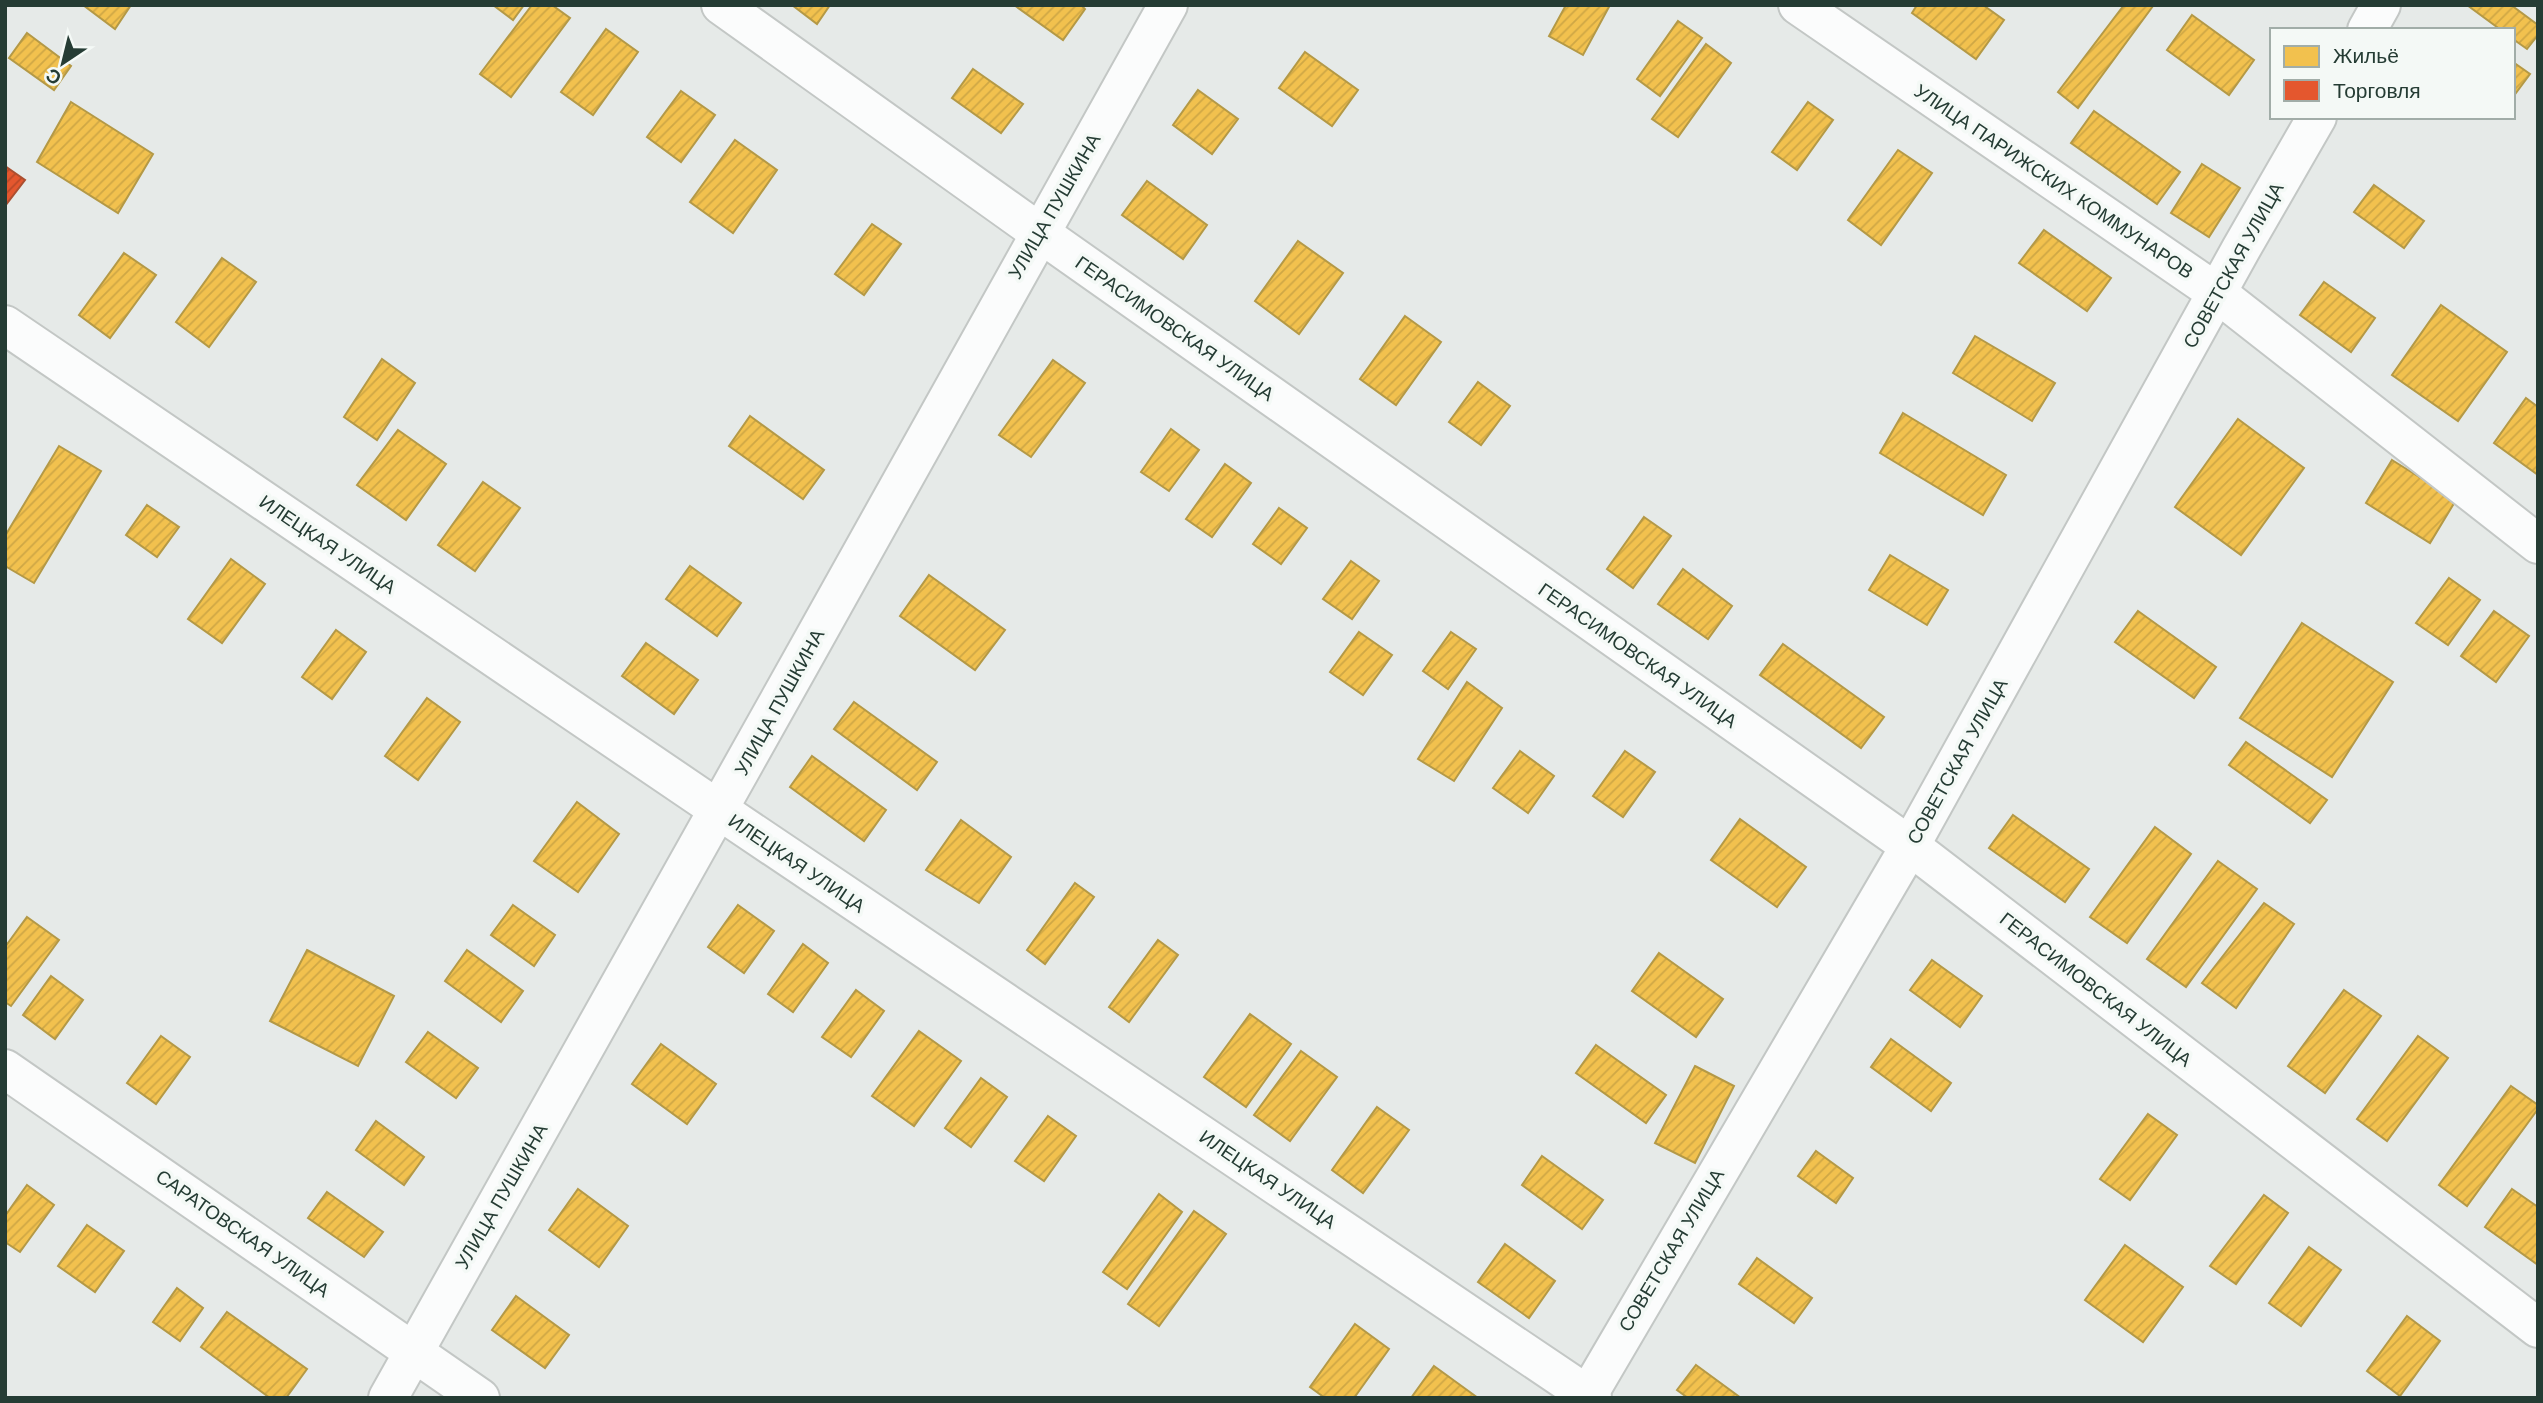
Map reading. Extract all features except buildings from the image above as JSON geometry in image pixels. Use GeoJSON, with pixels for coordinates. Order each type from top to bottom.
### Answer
{"type":"FeatureCollection","features":[{"type":"Feature","properties":{"kind":"street","name":"ГЕРАСИМОВСКАЯ УЛИЦА"},"geometry":{"type":"LineString","coordinates":[[722,5],[1040,233],[1910,846],[2538,1328]]}},
{"type":"Feature","properties":{"kind":"street","name":"УЛИЦА ПУШКИНА"},"geometry":{"type":"LineString","coordinates":[[388,1398],[1168,5]]}},
{"type":"Feature","properties":{"kind":"street","name":"УЛИЦА ПАРИЖСКИХ КОММУНАРОВ"},"geometry":{"type":"LineString","coordinates":[[1798,5],[2217,293],[2538,544]]}},
{"type":"Feature","properties":{"kind":"street"},"geometry":{"type":"LineString","coordinates":[[2368,28],[2382,5]]}},
{"type":"Feature","properties":{"kind":"street","name":"СОВЕТСКАЯ УЛИЦА"},"geometry":{"type":"LineString","coordinates":[[1589,1397],[1910,846],[2316,119]]}},
{"type":"Feature","properties":{"kind":"street","name":"ИЛЕЦКАЯ УЛИЦА"},"geometry":{"type":"LineString","coordinates":[[5,325],[1589,1397]]}},
{"type":"Feature","properties":{"kind":"street","name":"САРАТОВСКАЯ УЛИЦА"},"geometry":{"type":"LineString","coordinates":[[5,1069],[480,1398]]}}]}
